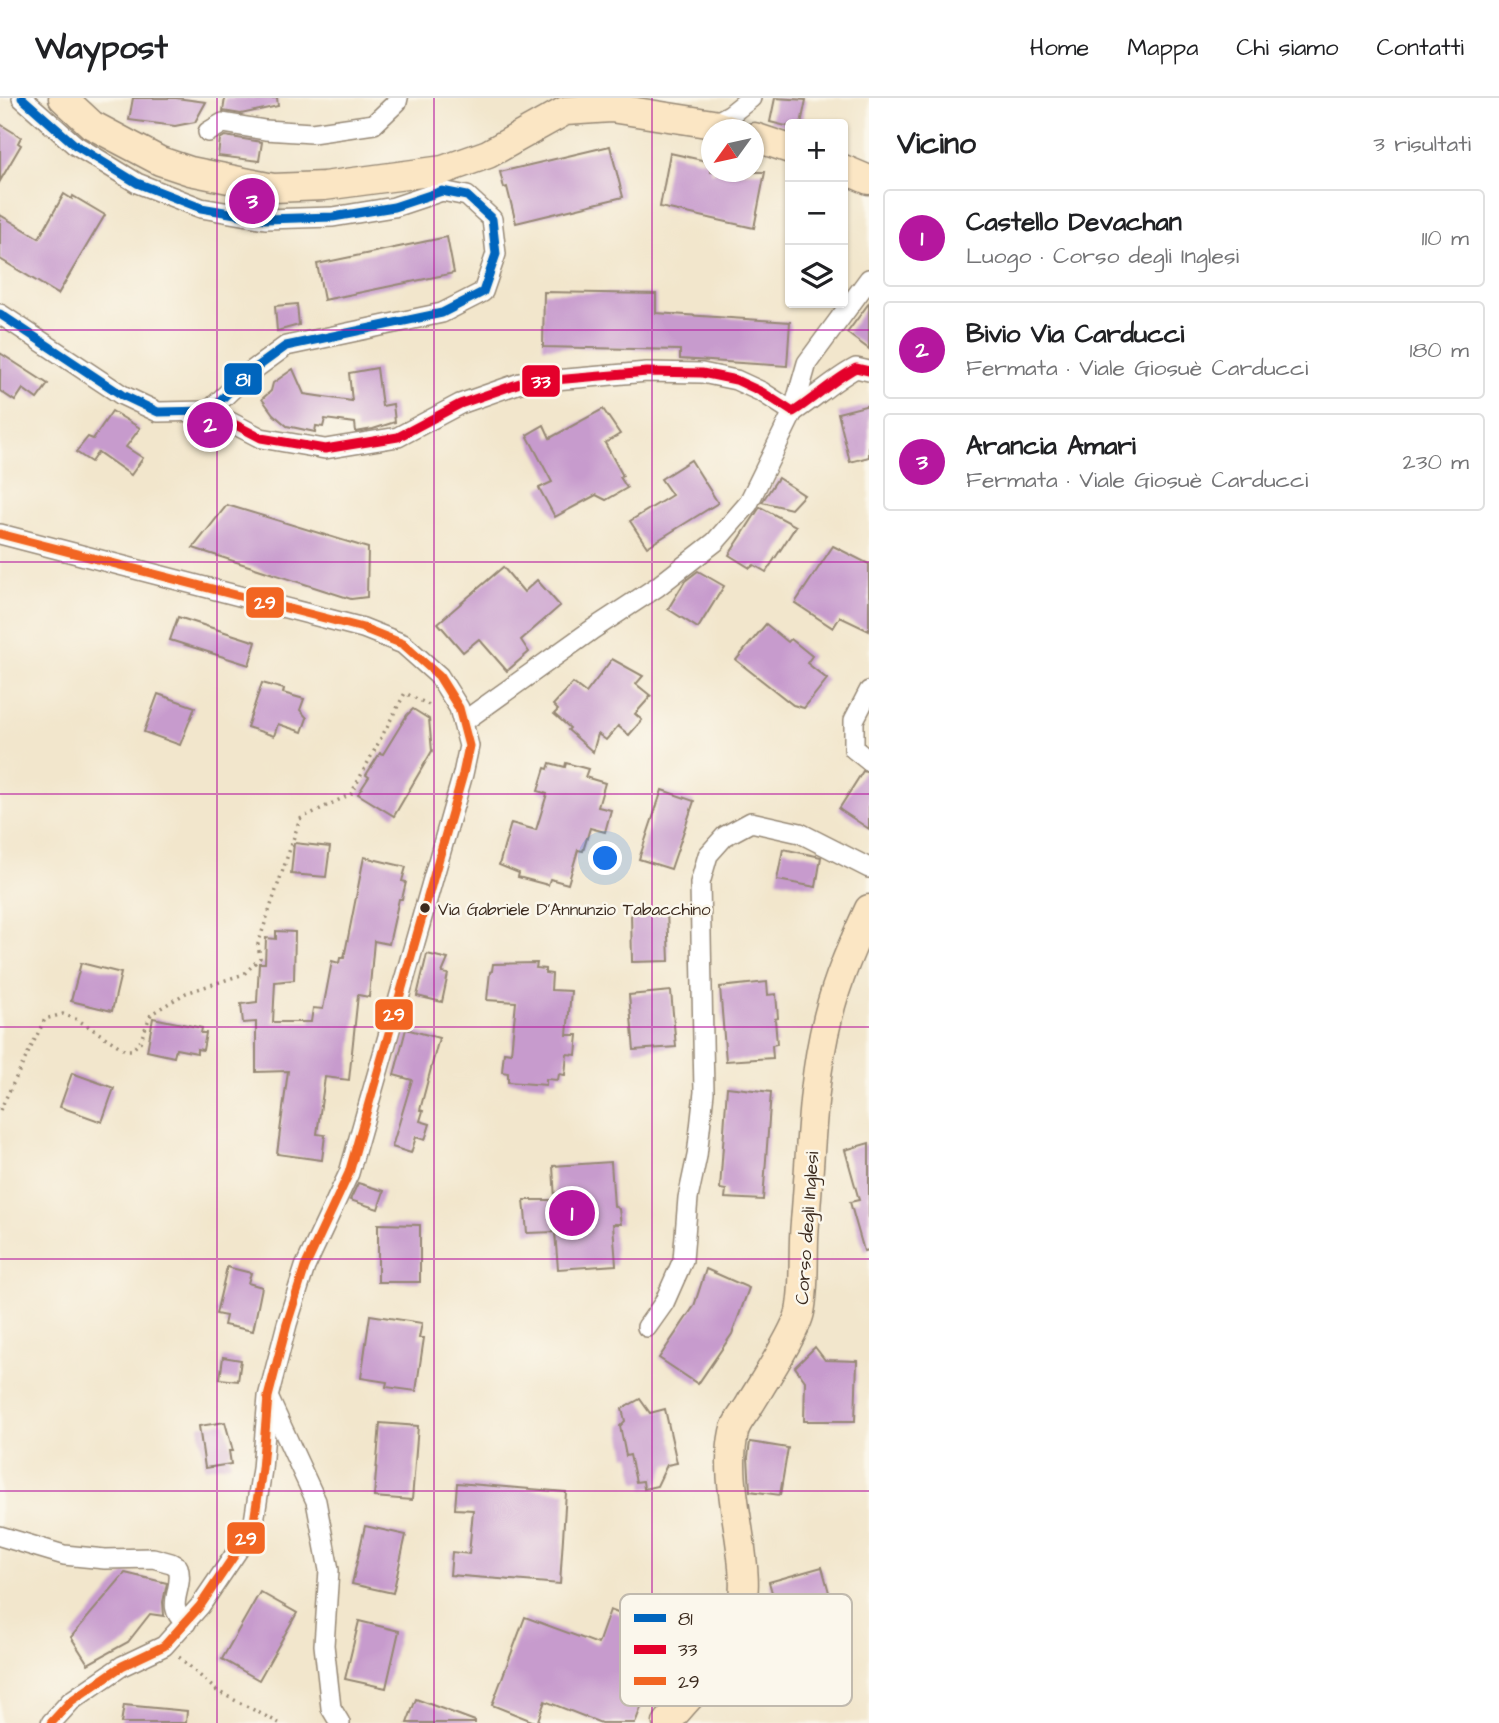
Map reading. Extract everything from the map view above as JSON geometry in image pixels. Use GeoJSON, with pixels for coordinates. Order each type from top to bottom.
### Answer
{"type":"FeatureCollection","features":[{"type":"Feature","properties":{"kind":"main road"},"geometry":{"type":"LineString","coordinates":[[62,98],[92,125],[160,161],[190,172],[273,188],[324,186],[443,170],[488,154],[565,111],[611,108],[701,124]]}},
{"type":"Feature","properties":{"kind":"main road"},"geometry":{"type":"LineString","coordinates":[[764,140],[785,147]]}},
{"type":"Feature","properties":{"kind":"main road"},"geometry":{"type":"LineString","coordinates":[[848,171],[869,180]]}},
{"type":"Feature","properties":{"kind":"main road","name":"Corso degli Inglesi"},"geometry":{"type":"LineString","coordinates":[[744,1594],[730,1466],[734,1429],[800,1315],[818,1071],[827,1018],[843,965],[869,909]]}},
{"type":"Feature","properties":{"kind":"main road","name":"Corso degli Inglesi"},"geometry":{"type":"LineString","coordinates":[[667,1723],[680,1706]]}},
{"type":"Feature","properties":{"kind":"street"},"geometry":{"type":"LineString","coordinates":[[22,98],[75,145],[137,183],[201,208],[265,219],[333,217],[394,206],[442,191],[467,196],[492,219],[496,254],[484,292],[442,313],[286,346],[250,373],[209,411]]}},
{"type":"Feature","properties":{"kind":"street"},"geometry":{"type":"LineString","coordinates":[[208,132],[223,123],[265,130],[312,133],[374,124],[398,98]]}},
{"type":"Feature","properties":{"kind":"street"},"geometry":{"type":"LineString","coordinates":[[727,119],[751,98]]}},
{"type":"Feature","properties":{"kind":"street"},"geometry":{"type":"LineString","coordinates":[[463,722],[657,587],[715,542],[748,504],[793,412],[807,363],[869,279]]}},
{"type":"Feature","properties":{"kind":"street"},"geometry":{"type":"LineString","coordinates":[[0,314],[122,395],[158,412],[209,411],[261,438],[326,449],[398,437],[460,404],[520,383],[647,372],[702,373],[736,380],[793,412]]}},
{"type":"Feature","properties":{"kind":"street"},"geometry":{"type":"LineString","coordinates":[[793,412],[856,368],[869,371]]}},
{"type":"Feature","properties":{"kind":"street"},"geometry":{"type":"LineString","coordinates":[[0,534],[373,632],[402,644],[439,676],[459,708],[469,746],[349,1173],[305,1267],[286,1324],[268,1397],[262,1469],[253,1528],[186,1623],[164,1646],[122,1666],[71,1701],[51,1723]]}},
{"type":"Feature","properties":{"kind":"street"},"geometry":{"type":"LineString","coordinates":[[869,691],[854,720],[854,749],[869,761]]}},
{"type":"Feature","properties":{"kind":"street"},"geometry":{"type":"LineString","coordinates":[[646,1326],[664,1303],[682,1260],[688,1198],[697,1156],[704,1091],[700,883],[708,855],[725,836],[751,822],[800,833],[869,868]]}},
{"type":"Feature","properties":{"kind":"street"},"geometry":{"type":"LineString","coordinates":[[268,1397],[316,1501],[329,1570],[324,1645],[331,1708],[340,1723]]}},
{"type":"Feature","properties":{"kind":"street"},"geometry":{"type":"LineString","coordinates":[[0,1536],[64,1555],[105,1559],[153,1558],[171,1563],[178,1567],[181,1576],[174,1608],[177,1616],[186,1623]]}},
{"type":"Feature","properties":{"kind":"path"},"geometry":{"type":"LineString","coordinates":[[0,1110],[45,1019],[62,1014],[78,1020],[125,1050],[132,1050],[140,1042],[151,1014],[186,993],[244,974],[260,958],[258,944],[300,819],[351,794],[405,693],[463,722]]}},
{"type":"Feature","properties":{"kind":"path"},"geometry":{"type":"LineString","coordinates":[[164,1646],[217,1692],[279,1723]]}},
{"type":"Feature","properties":{"kind":"building"},"geometry":{"type":"Polygon","coordinates":[[[133,98],[176,98],[206,102],[195,122],[175,126],[129,120],[133,98]]]}},
{"type":"Feature","properties":{"kind":"building"},"geometry":{"type":"Polygon","coordinates":[[[225,98],[277,98],[278,106],[241,114],[223,111],[225,98]]]}},
{"type":"Feature","properties":{"kind":"building"},"geometry":{"type":"Polygon","coordinates":[[[775,98],[806,100],[802,119],[785,119],[785,126],[770,122],[775,98]]]}},
{"type":"Feature","properties":{"kind":"building"},"geometry":{"type":"Polygon","coordinates":[[[0,124],[21,137],[18,143],[21,145],[0,181],[0,124]]]}},
{"type":"Feature","properties":{"kind":"building"},"geometry":{"type":"Polygon","coordinates":[[[225,136],[262,142],[259,161],[218,156],[220,139],[225,136]]]}},
{"type":"Feature","properties":{"kind":"building"},"geometry":{"type":"Polygon","coordinates":[[[610,146],[623,197],[516,223],[507,187],[504,188],[500,172],[610,146]]]}},
{"type":"Feature","properties":{"kind":"building"},"geometry":{"type":"Polygon","coordinates":[[[670,153],[701,160],[701,182],[763,182],[754,228],[660,207],[670,153]]]}},
{"type":"Feature","properties":{"kind":"building"},"geometry":{"type":"Polygon","coordinates":[[[64,194],[72,199],[73,196],[105,215],[58,294],[0,259],[0,215],[39,238],[64,194]]]}},
{"type":"Feature","properties":{"kind":"building"},"geometry":{"type":"Polygon","coordinates":[[[447,237],[454,273],[324,300],[317,264],[447,237]]]}},
{"type":"Feature","properties":{"kind":"building"},"geometry":{"type":"Polygon","coordinates":[[[544,292],[656,294],[656,313],[790,322],[787,366],[680,359],[680,350],[543,347],[544,292]]]}},
{"type":"Feature","properties":{"kind":"building"},"geometry":{"type":"Polygon","coordinates":[[[869,303],[869,349],[847,333],[869,303]]]}},
{"type":"Feature","properties":{"kind":"building"},"geometry":{"type":"Polygon","coordinates":[[[297,304],[299,325],[277,331],[275,306],[297,304]]]}},
{"type":"Feature","properties":{"kind":"building"},"geometry":{"type":"Polygon","coordinates":[[[0,353],[48,384],[37,399],[23,389],[15,401],[0,391],[0,353]]]}},
{"type":"Feature","properties":{"kind":"building"},"geometry":{"type":"Polygon","coordinates":[[[377,368],[382,406],[393,404],[395,422],[373,429],[356,432],[355,423],[325,419],[323,427],[316,426],[315,432],[287,426],[273,414],[262,399],[271,391],[273,383],[293,369],[304,394],[352,401],[349,373],[377,368]]]}},
{"type":"Feature","properties":{"kind":"building"},"geometry":{"type":"Polygon","coordinates":[[[869,405],[869,457],[850,462],[838,413],[869,405]]]}},
{"type":"Feature","properties":{"kind":"building"},"geometry":{"type":"Polygon","coordinates":[[[603,409],[620,434],[605,443],[627,488],[606,500],[596,495],[555,517],[539,488],[552,482],[527,435],[544,425],[550,438],[603,409]]]}},
{"type":"Feature","properties":{"kind":"building"},"geometry":{"type":"Polygon","coordinates":[[[112,411],[140,428],[126,447],[143,458],[131,475],[98,452],[91,462],[76,452],[88,437],[93,439],[112,411]]]}},
{"type":"Feature","properties":{"kind":"building"},"geometry":{"type":"Polygon","coordinates":[[[691,460],[718,503],[647,547],[630,521],[672,495],[661,479],[691,460]]]}},
{"type":"Feature","properties":{"kind":"building"},"geometry":{"type":"Polygon","coordinates":[[[778,478],[804,495],[791,509],[762,502],[778,478]]]}},
{"type":"Feature","properties":{"kind":"building"},"geometry":{"type":"Polygon","coordinates":[[[227,505],[368,548],[367,597],[351,599],[193,548],[227,505]]]}},
{"type":"Feature","properties":{"kind":"building"},"geometry":{"type":"Polygon","coordinates":[[[760,507],[796,526],[766,572],[754,565],[750,568],[729,555],[760,507]]]}},
{"type":"Feature","properties":{"kind":"building"},"geometry":{"type":"Polygon","coordinates":[[[833,546],[869,564],[869,631],[840,617],[833,628],[795,603],[833,546]]]}},
{"type":"Feature","properties":{"kind":"building"},"geometry":{"type":"Polygon","coordinates":[[[503,567],[524,592],[537,580],[560,606],[521,640],[529,652],[507,671],[479,639],[463,652],[438,623],[503,567]]]}},
{"type":"Feature","properties":{"kind":"building"},"geometry":{"type":"Polygon","coordinates":[[[698,571],[724,586],[698,628],[668,609],[685,581],[698,571]]]}},
{"type":"Feature","properties":{"kind":"building"},"geometry":{"type":"Polygon","coordinates":[[[178,617],[256,642],[249,665],[170,640],[178,617]]]}},
{"type":"Feature","properties":{"kind":"building"},"geometry":{"type":"Polygon","coordinates":[[[766,624],[788,642],[791,639],[812,656],[807,663],[827,679],[804,708],[793,705],[736,660],[766,624]]]}},
{"type":"Feature","properties":{"kind":"building"},"geometry":{"type":"Polygon","coordinates":[[[612,659],[643,676],[636,684],[651,696],[635,714],[642,720],[629,735],[618,726],[606,740],[598,734],[593,752],[554,714],[558,710],[553,705],[573,683],[586,693],[612,659]]]}},
{"type":"Feature","properties":{"kind":"building"},"geometry":{"type":"Polygon","coordinates":[[[262,683],[284,689],[283,693],[304,699],[300,710],[307,718],[302,732],[278,724],[274,736],[247,727],[262,683]]]}},
{"type":"Feature","properties":{"kind":"building"},"geometry":{"type":"Polygon","coordinates":[[[158,694],[195,707],[180,745],[144,732],[158,694]]]}},
{"type":"Feature","properties":{"kind":"building"},"geometry":{"type":"Polygon","coordinates":[[[413,709],[429,719],[432,751],[394,816],[358,794],[380,753],[383,754],[413,709]]]}},
{"type":"Feature","properties":{"kind":"building"},"geometry":{"type":"Polygon","coordinates":[[[550,763],[565,767],[566,763],[588,769],[585,777],[605,783],[598,807],[611,810],[605,832],[590,828],[583,851],[578,850],[568,884],[550,879],[548,885],[518,877],[519,873],[499,865],[511,823],[536,830],[547,794],[538,791],[545,768],[548,769],[550,763]]]}},
{"type":"Feature","properties":{"kind":"building"},"geometry":{"type":"Polygon","coordinates":[[[863,771],[869,773],[869,829],[839,809],[863,771]]]}},
{"type":"Feature","properties":{"kind":"building"},"geometry":{"type":"Polygon","coordinates":[[[662,790],[694,801],[671,869],[639,859],[662,790]]]}},
{"type":"Feature","properties":{"kind":"building"},"geometry":{"type":"Polygon","coordinates":[[[294,843],[330,847],[326,877],[291,874],[294,843]]]}},
{"type":"Feature","properties":{"kind":"building"},"geometry":{"type":"Polygon","coordinates":[[[783,849],[821,857],[816,887],[777,880],[783,849]]]}},
{"type":"Feature","properties":{"kind":"building"},"geometry":{"type":"Polygon","coordinates":[[[364,857],[406,867],[402,881],[406,882],[402,899],[399,899],[389,944],[374,941],[369,997],[358,995],[349,1080],[325,1077],[317,1134],[325,1135],[322,1160],[277,1154],[288,1071],[256,1072],[256,1022],[243,1023],[241,1004],[257,1002],[259,963],[265,963],[266,938],[276,939],[276,931],[295,932],[294,980],[275,982],[273,1022],[311,1022],[313,1008],[323,1009],[332,961],[339,963],[340,958],[344,958],[364,857]]]}},
{"type":"Feature","properties":{"kind":"building"},"geometry":{"type":"Polygon","coordinates":[[[667,910],[669,961],[632,962],[631,912],[667,910]]]}},
{"type":"Feature","properties":{"kind":"building"},"geometry":{"type":"Polygon","coordinates":[[[427,954],[448,959],[442,973],[448,974],[442,1002],[417,996],[427,954]]]}},
{"type":"Feature","properties":{"kind":"building"},"geometry":{"type":"Polygon","coordinates":[[[81,963],[121,973],[112,1011],[71,1001],[81,963]]]}},
{"type":"Feature","properties":{"kind":"building"},"geometry":{"type":"Polygon","coordinates":[[[537,963],[536,968],[545,969],[545,973],[552,974],[551,990],[571,991],[567,1035],[578,1035],[576,1055],[567,1054],[565,1075],[559,1074],[558,1080],[546,1079],[546,1085],[508,1082],[508,1073],[502,1072],[504,1052],[511,1053],[516,1002],[487,1000],[490,972],[493,964],[537,963]]]}},
{"type":"Feature","properties":{"kind":"building"},"geometry":{"type":"Polygon","coordinates":[[[767,982],[768,995],[776,994],[778,1018],[775,1019],[777,1044],[772,1045],[773,1058],[726,1061],[720,987],[767,982]]]}},
{"type":"Feature","properties":{"kind":"building"},"geometry":{"type":"Polygon","coordinates":[[[671,991],[676,1047],[634,1050],[629,995],[671,991]]]}},
{"type":"Feature","properties":{"kind":"building"},"geometry":{"type":"Polygon","coordinates":[[[153,1018],[202,1028],[201,1033],[206,1033],[203,1050],[197,1049],[197,1053],[176,1049],[174,1057],[147,1051],[153,1018]]]}},
{"type":"Feature","properties":{"kind":"building"},"geometry":{"type":"Polygon","coordinates":[[[406,1029],[439,1038],[420,1110],[423,1111],[420,1121],[430,1124],[425,1140],[416,1137],[411,1153],[392,1147],[412,1080],[394,1075],[406,1029]]]}},
{"type":"Feature","properties":{"kind":"building"},"geometry":{"type":"Polygon","coordinates":[[[72,1073],[114,1088],[102,1122],[60,1107],[72,1073]]]}},
{"type":"Feature","properties":{"kind":"building"},"geometry":{"type":"Polygon","coordinates":[[[727,1087],[771,1092],[763,1200],[725,1198],[726,1190],[720,1189],[727,1087]]]}},
{"type":"Feature","properties":{"kind":"building"},"geometry":{"type":"Polygon","coordinates":[[[869,1143],[869,1250],[864,1251],[850,1202],[859,1200],[845,1150],[869,1143]]]}},
{"type":"Feature","properties":{"kind":"building"},"geometry":{"type":"Polygon","coordinates":[[[611,1162],[614,1206],[619,1209],[621,1224],[613,1224],[616,1265],[558,1269],[555,1232],[527,1233],[524,1200],[555,1200],[553,1166],[611,1162]]]}},
{"type":"Feature","properties":{"kind":"building"},"geometry":{"type":"Polygon","coordinates":[[[358,1183],[384,1191],[378,1209],[350,1200],[358,1183]]]}},
{"type":"Feature","properties":{"kind":"building"},"geometry":{"type":"Polygon","coordinates":[[[378,1224],[420,1225],[420,1282],[378,1282],[378,1224]]]}},
{"type":"Feature","properties":{"kind":"building"},"geometry":{"type":"Polygon","coordinates":[[[227,1267],[251,1273],[248,1283],[262,1287],[253,1331],[224,1325],[226,1316],[216,1314],[227,1267]]]}},
{"type":"Feature","properties":{"kind":"building"},"geometry":{"type":"Polygon","coordinates":[[[706,1269],[749,1288],[732,1334],[698,1384],[659,1358],[694,1306],[706,1269]]]}},
{"type":"Feature","properties":{"kind":"building"},"geometry":{"type":"Polygon","coordinates":[[[370,1315],[422,1323],[419,1338],[424,1338],[416,1391],[386,1387],[387,1382],[361,1378],[370,1315]]]}},
{"type":"Feature","properties":{"kind":"building"},"geometry":{"type":"Polygon","coordinates":[[[815,1347],[825,1360],[857,1361],[855,1421],[804,1421],[805,1381],[795,1367],[815,1347]]]}},
{"type":"Feature","properties":{"kind":"building"},"geometry":{"type":"Polygon","coordinates":[[[223,1357],[241,1360],[238,1381],[220,1379],[223,1357]]]}},
{"type":"Feature","properties":{"kind":"building"},"geometry":{"type":"Polygon","coordinates":[[[640,1399],[650,1413],[665,1409],[677,1463],[667,1465],[657,1486],[644,1489],[643,1481],[636,1482],[630,1455],[626,1456],[620,1426],[625,1421],[622,1409],[640,1399]]]}},
{"type":"Feature","properties":{"kind":"building"},"geometry":{"type":"Polygon","coordinates":[[[225,1422],[233,1451],[229,1451],[231,1464],[205,1468],[199,1426],[225,1422]]]}},
{"type":"Feature","properties":{"kind":"building"},"geometry":{"type":"Polygon","coordinates":[[[380,1423],[418,1426],[412,1500],[374,1497],[380,1423]]]}},
{"type":"Feature","properties":{"kind":"building"},"geometry":{"type":"Polygon","coordinates":[[[750,1442],[788,1448],[780,1495],[750,1491],[750,1442]]]}},
{"type":"Feature","properties":{"kind":"building"},"geometry":{"type":"Polygon","coordinates":[[[457,1483],[566,1492],[560,1584],[450,1575],[452,1552],[469,1554],[473,1510],[455,1509],[457,1483]]]}},
{"type":"Feature","properties":{"kind":"building"},"geometry":{"type":"Polygon","coordinates":[[[365,1526],[406,1535],[393,1593],[352,1584],[365,1526]]]}},
{"type":"Feature","properties":{"kind":"building"},"geometry":{"type":"Polygon","coordinates":[[[822,1567],[829,1594],[772,1594],[769,1582],[822,1567]]]}},
{"type":"Feature","properties":{"kind":"building"},"geometry":{"type":"Polygon","coordinates":[[[125,1573],[167,1583],[163,1602],[164,1616],[150,1614],[128,1642],[88,1664],[71,1637],[125,1573]]]}},
{"type":"Feature","properties":{"kind":"building"},"geometry":{"type":"Polygon","coordinates":[[[260,1592],[297,1613],[259,1680],[222,1659],[260,1592]]]}},
{"type":"Feature","properties":{"kind":"building"},"geometry":{"type":"Polygon","coordinates":[[[610,1610],[620,1614],[620,1706],[642,1706],[635,1723],[601,1723],[545,1701],[537,1723],[492,1705],[525,1617],[598,1644],[610,1610]]]}},
{"type":"Feature","properties":{"kind":"building"},"geometry":{"type":"Polygon","coordinates":[[[359,1621],[399,1631],[386,1688],[345,1679],[359,1621]]]}},
{"type":"Feature","properties":{"kind":"building"},"geometry":{"type":"Polygon","coordinates":[[[416,1699],[475,1721],[475,1723],[407,1723],[416,1699]]]}},
{"type":"Feature","properties":{"kind":"building"},"geometry":{"type":"Polygon","coordinates":[[[124,1705],[187,1711],[186,1723],[121,1723],[124,1705]]]}},
{"type":"Feature","properties":{"kind":"transit line","name":"81"},"geometry":{"type":"LineString","coordinates":[[0,314],[122,395],[158,412],[209,411],[249,373],[286,346],[442,313],[483,292],[496,254],[492,219],[467,196],[442,191],[394,207],[333,217],[265,219],[201,208],[137,183],[75,145],[22,98]]}},
{"type":"Feature","properties":{"kind":"transit line","name":"33"},"geometry":{"type":"LineString","coordinates":[[209,411],[261,438],[325,449],[398,437],[460,404],[520,383],[647,372],[702,373],[736,380],[762,392],[793,412],[856,368],[869,371]]}},
{"type":"Feature","properties":{"kind":"transit line","name":"29"},"geometry":{"type":"LineString","coordinates":[[0,534],[363,628],[403,644],[439,676],[459,708],[469,746],[349,1173],[305,1267],[287,1324],[268,1397],[262,1469],[253,1528],[200,1606],[164,1646],[122,1666],[71,1701],[51,1723]]}},
{"type":"Feature","properties":{"kind":"place","name":"Arancia Amari"},"geometry":{"type":"Point","coordinates":[252,201]}},
{"type":"Feature","properties":{"kind":"place","name":"Bivio Via Carducci"},"geometry":{"type":"Point","coordinates":[210,425]}},
{"type":"Feature","properties":{"kind":"place","name":"Via Gabriele D'Annunzio Tabacchino"},"geometry":{"type":"Point","coordinates":[425,908]}},
{"type":"Feature","properties":{"kind":"place","name":"Castello Devachan"},"geometry":{"type":"Point","coordinates":[572,1213]}}]}
